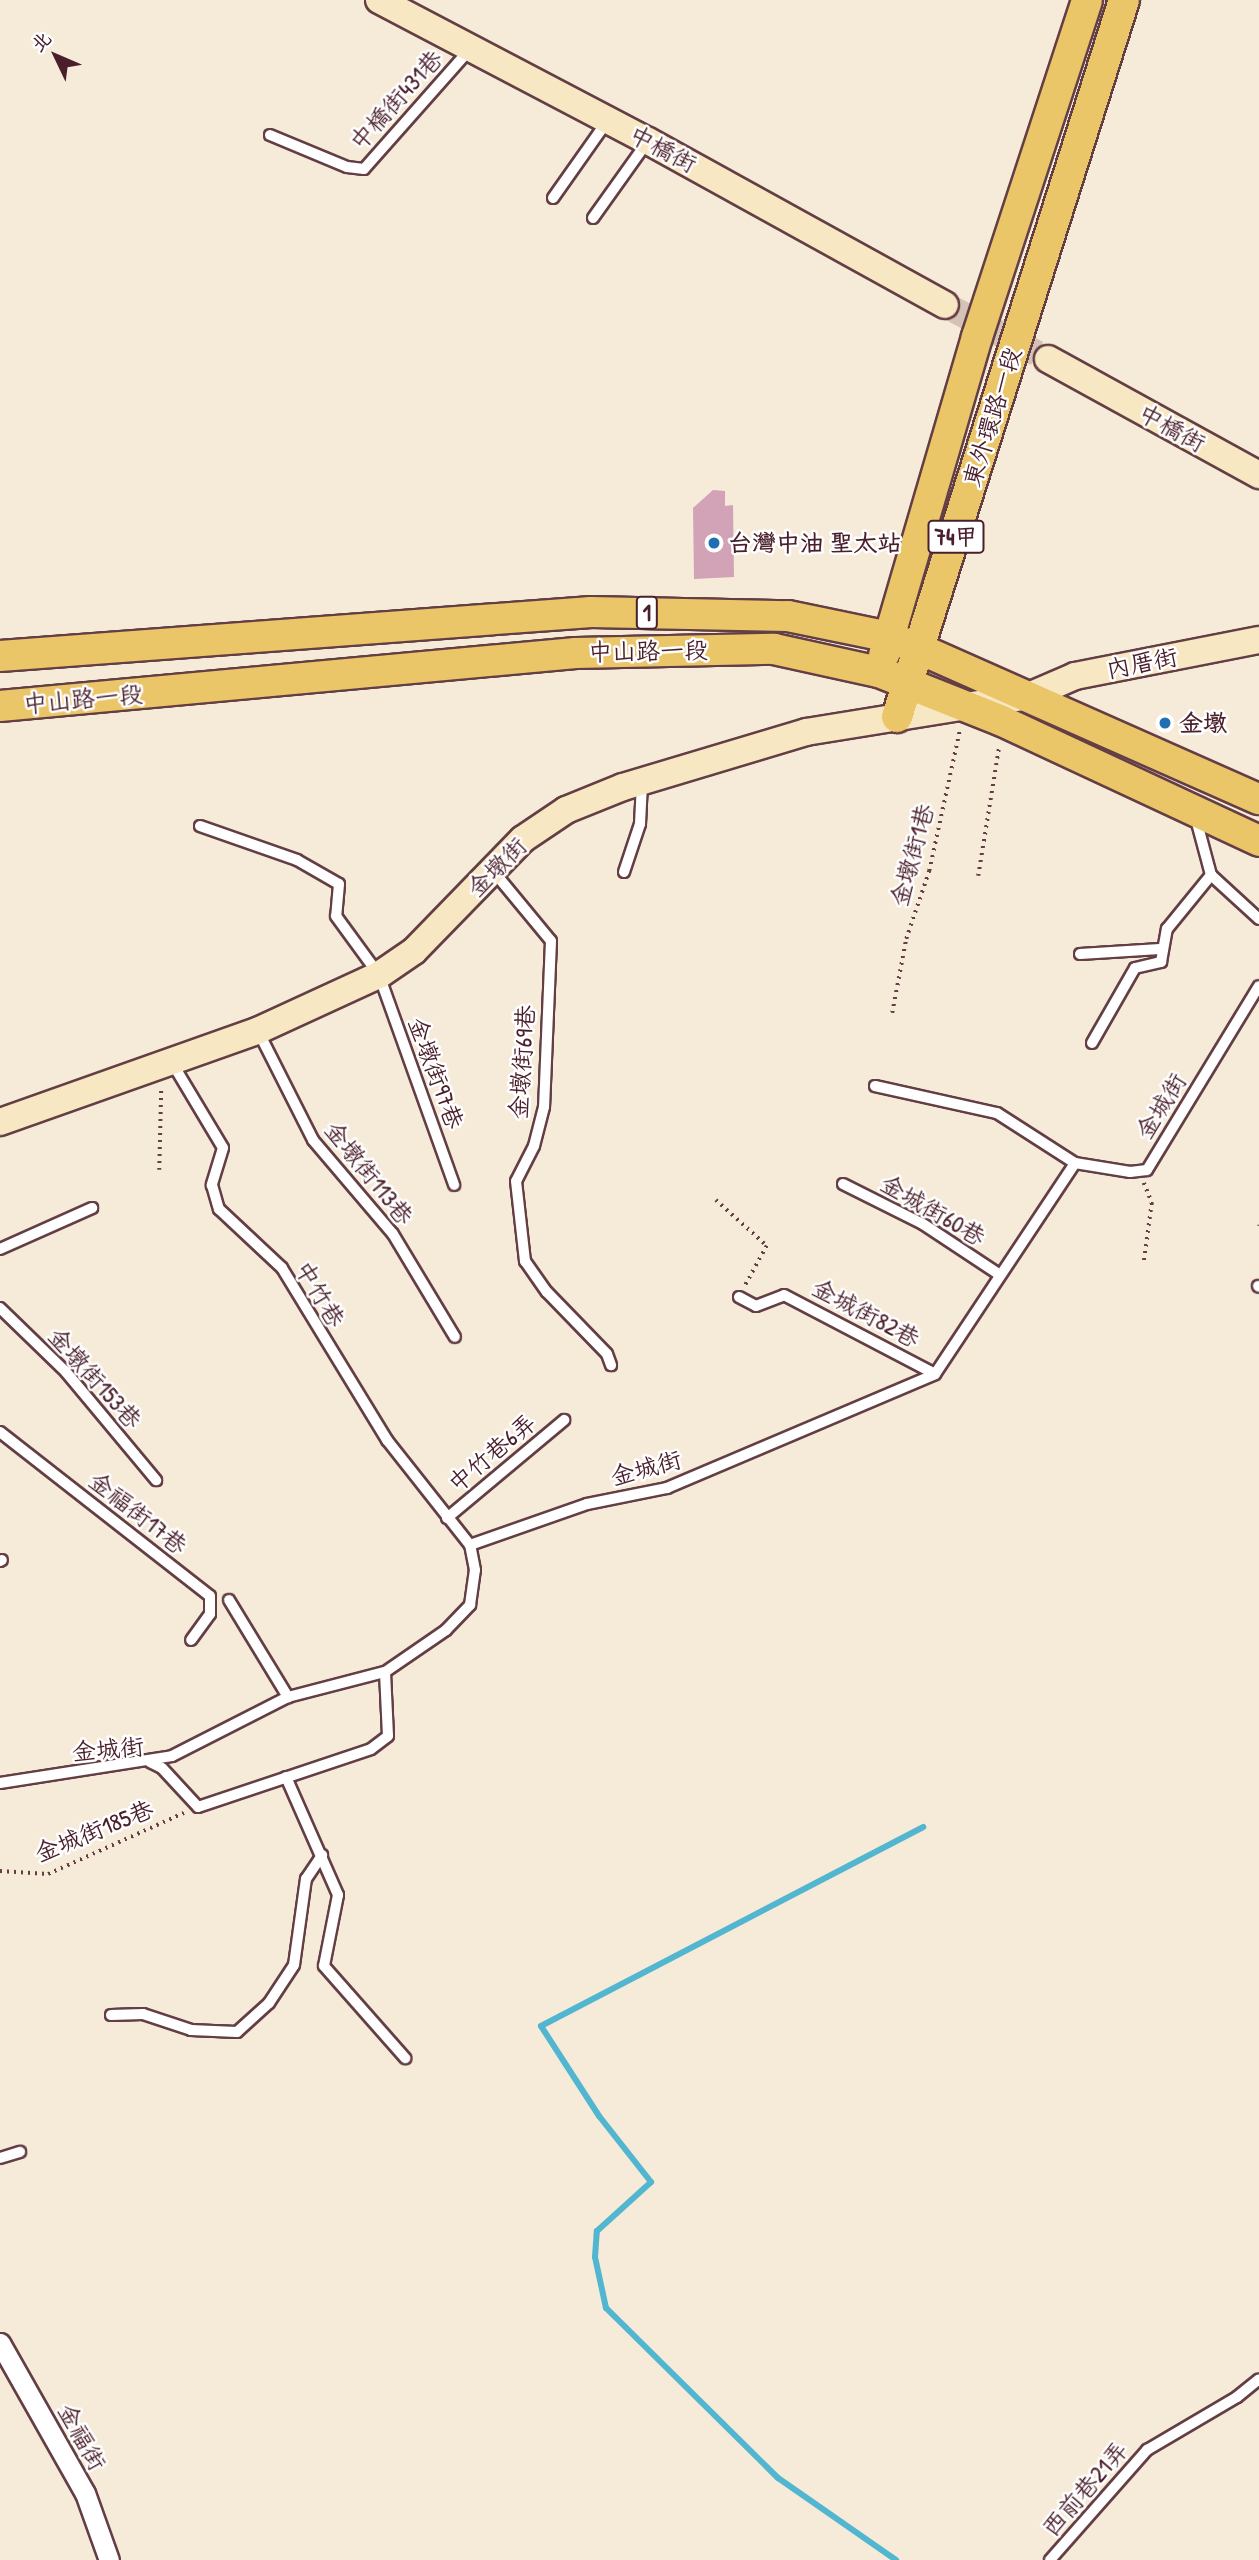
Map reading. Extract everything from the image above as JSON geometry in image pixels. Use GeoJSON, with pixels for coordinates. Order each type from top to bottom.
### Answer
{"type":"FeatureCollection","features":[{"type":"Feature","properties":{"kind":"main road","name":"東外環路一段"},"geometry":{"type":"LineString","coordinates":[[879,672],[977,337],[1087,0]]}},
{"type":"Feature","properties":{"kind":"main road","name":"東外環路一段"},"geometry":{"type":"LineString","coordinates":[[897,718],[922,650],[1010,356],[1124,0]]}},
{"type":"Feature","properties":{"kind":"main road","name":"中山路一段"},"geometry":{"type":"LineString","coordinates":[[0,656],[591,612],[788,616],[889,637],[1259,799]]}},
{"type":"Feature","properties":{"kind":"main road","name":"中山路一段"},"geometry":{"type":"LineString","coordinates":[[0,706],[576,653],[774,649],[879,672],[1002,721],[1259,841]]}},
{"type":"Feature","properties":{"kind":"main road"},"geometry":{"type":"LineString","coordinates":[[879,672],[897,718]]}},
{"type":"Feature","properties":{"kind":"street","name":"中橋街"},"geometry":{"type":"LineString","coordinates":[[389,2],[945,305]]}},
{"type":"Feature","properties":{"kind":"street","name":"中橋街"},"geometry":{"type":"LineString","coordinates":[[1048,359],[1259,475]]}},
{"type":"Feature","properties":{"kind":"street","name":"內厝街"},"geometry":{"type":"LineString","coordinates":[[1028,696],[1075,676],[1259,640]]}},
{"type":"Feature","properties":{"kind":"street","name":"金墩街"},"geometry":{"type":"LineString","coordinates":[[0,1122],[257,1031],[379,975],[414,951],[523,839],[566,810],[642,782],[806,732],[1028,696]]}},
{"type":"Feature","properties":{"kind":"street","name":"金福街"},"geometry":{"type":"LineString","coordinates":[[0,2343],[85,2493],[108,2560]]}},
{"type":"Feature","properties":{"kind":"lane","name":"中橋街431巷"},"geometry":{"type":"LineString","coordinates":[[270,135],[347,167],[365,169],[471,48]]}},
{"type":"Feature","properties":{"kind":"lane"},"geometry":{"type":"LineString","coordinates":[[553,198],[608,120]]}},
{"type":"Feature","properties":{"kind":"lane"},"geometry":{"type":"LineString","coordinates":[[593,218],[648,141]]}},
{"type":"Feature","properties":{"kind":"lane"},"geometry":{"type":"LineString","coordinates":[[624,872],[640,824],[642,782]]}},
{"type":"Feature","properties":{"kind":"lane"},"geometry":{"type":"LineString","coordinates":[[1195,811],[1211,875],[1259,919]]}},
{"type":"Feature","properties":{"kind":"lane","name":"金墩街97巷"},"geometry":{"type":"LineString","coordinates":[[200,826],[297,860],[339,884],[336,916],[379,975],[454,1185]]}},
{"type":"Feature","properties":{"kind":"lane","name":"金墩街69巷"},"geometry":{"type":"LineString","coordinates":[[493,872],[551,941],[544,1107],[534,1146],[516,1181],[525,1261],[547,1293],[607,1354],[611,1365]]}},
{"type":"Feature","properties":{"kind":"lane"},"geometry":{"type":"LineString","coordinates":[[1093,1043],[1135,968],[1161,962],[1160,949],[1167,929],[1211,875]]}},
{"type":"Feature","properties":{"kind":"lane"},"geometry":{"type":"LineString","coordinates":[[1080,954],[1160,949]]}},
{"type":"Feature","properties":{"kind":"lane","name":"金城街"},"geometry":{"type":"LineString","coordinates":[[1075,1163],[1147,1170],[1259,986]]}},
{"type":"Feature","properties":{"kind":"lane","name":"金墩街113巷"},"geometry":{"type":"LineString","coordinates":[[257,1031],[313,1140],[393,1234],[455,1338]]}},
{"type":"Feature","properties":{"kind":"lane","name":"中竹巷"},"geometry":{"type":"LineString","coordinates":[[165,1063],[223,1148],[212,1185],[219,1209],[282,1268],[387,1440],[470,1545]]}},
{"type":"Feature","properties":{"kind":"lane"},"geometry":{"type":"LineString","coordinates":[[875,1086],[997,1113],[1075,1163],[934,1374]]}},
{"type":"Feature","properties":{"kind":"lane","name":"金城街60巷"},"geometry":{"type":"LineString","coordinates":[[843,1184],[923,1224],[1000,1275]]}},
{"type":"Feature","properties":{"kind":"lane"},"geometry":{"type":"LineString","coordinates":[[0,1249],[92,1208]]}},
{"type":"Feature","properties":{"kind":"lane","name":"金城街82巷"},"geometry":{"type":"LineString","coordinates":[[739,1297],[756,1306],[784,1295],[934,1374]]}},
{"type":"Feature","properties":{"kind":"lane","name":"金墩街153巷"},"geometry":{"type":"LineString","coordinates":[[0,1308],[66,1372],[156,1480]]}},
{"type":"Feature","properties":{"kind":"lane","name":"金城街"},"geometry":{"type":"LineString","coordinates":[[470,1545],[587,1504],[667,1488],[934,1374]]}},
{"type":"Feature","properties":{"kind":"lane","name":"中竹巷6弄"},"geometry":{"type":"LineString","coordinates":[[447,1518],[564,1420]]}},
{"type":"Feature","properties":{"kind":"lane","name":"金福街17巷"},"geometry":{"type":"LineString","coordinates":[[0,1432],[210,1596],[210,1614],[191,1640]]}},
{"type":"Feature","properties":{"kind":"lane"},"geometry":{"type":"LineString","coordinates":[[150,1762],[172,1756],[288,1697],[385,1672],[446,1630],[471,1605],[475,1570],[470,1545]]}},
{"type":"Feature","properties":{"kind":"lane"},"geometry":{"type":"LineString","coordinates":[[229,1600],[288,1697]]}},
{"type":"Feature","properties":{"kind":"lane"},"geometry":{"type":"LineString","coordinates":[[198,1807],[371,1749],[388,1735],[385,1672]]}},
{"type":"Feature","properties":{"kind":"lane","name":"金城街"},"geometry":{"type":"LineString","coordinates":[[0,1783],[150,1762],[162,1768],[198,1807]]}},
{"type":"Feature","properties":{"kind":"lane"},"geometry":{"type":"LineString","coordinates":[[286,1777],[338,1895],[324,1965],[405,2058]]}},
{"type":"Feature","properties":{"kind":"lane"},"geometry":{"type":"LineString","coordinates":[[111,2015],[143,2014],[191,2030],[237,2032],[269,2003],[293,1965],[306,1879],[322,1855]]}},
{"type":"Feature","properties":{"kind":"lane"},"geometry":{"type":"LineString","coordinates":[[0,2158],[20,2152]]}},
{"type":"Feature","properties":{"kind":"lane","name":"西前巷21弄"},"geometry":{"type":"LineString","coordinates":[[1050,2560],[1147,2450],[1237,2397],[1259,2379]]}},
{"type":"Feature","properties":{"kind":"path","name":"金墩街1巷"},"geometry":{"type":"LineString","coordinates":[[892,1013],[906,939],[929,871],[964,706]]}},
{"type":"Feature","properties":{"kind":"path"},"geometry":{"type":"LineString","coordinates":[[978,876],[1002,721]]}},
{"type":"Feature","properties":{"kind":"path"},"geometry":{"type":"LineString","coordinates":[[159,1170],[165,1063]]}},
{"type":"Feature","properties":{"kind":"path"},"geometry":{"type":"LineString","coordinates":[[1139,1170],[1152,1203],[1144,1262]]}},
{"type":"Feature","properties":{"kind":"path"},"geometry":{"type":"LineString","coordinates":[[716,1200],[767,1247],[739,1297]]}},
{"type":"Feature","properties":{"kind":"path","name":"金城街185巷"},"geometry":{"type":"LineString","coordinates":[[0,1871],[48,1874],[198,1807]]}},
{"type":"Feature","properties":{"kind":"building","name":"台灣中油 聖太站"},"geometry":{"type":"Polygon","coordinates":[[[713,490],[725,491],[725,506],[733,505],[734,577],[694,579],[693,508],[713,490]]]}},
{"type":"Feature","properties":{"kind":"waterway"},"geometry":{"type":"LineString","coordinates":[[896,2560],[778,2478],[606,2308],[595,2257],[597,2231],[651,2182],[599,2116],[541,2026],[923,1827]]}},
{"type":"Feature","properties":{"kind":"tunnel"},"geometry":{"type":"LineString","coordinates":[[945,305],[1048,359]]}},
{"type":"Feature","properties":{"kind":"place","name":"台灣中油 聖太站"},"geometry":{"type":"Point","coordinates":[714,543]}},
{"type":"Feature","properties":{"kind":"place","name":"金墩"},"geometry":{"type":"Point","coordinates":[1165,723]}}]}
